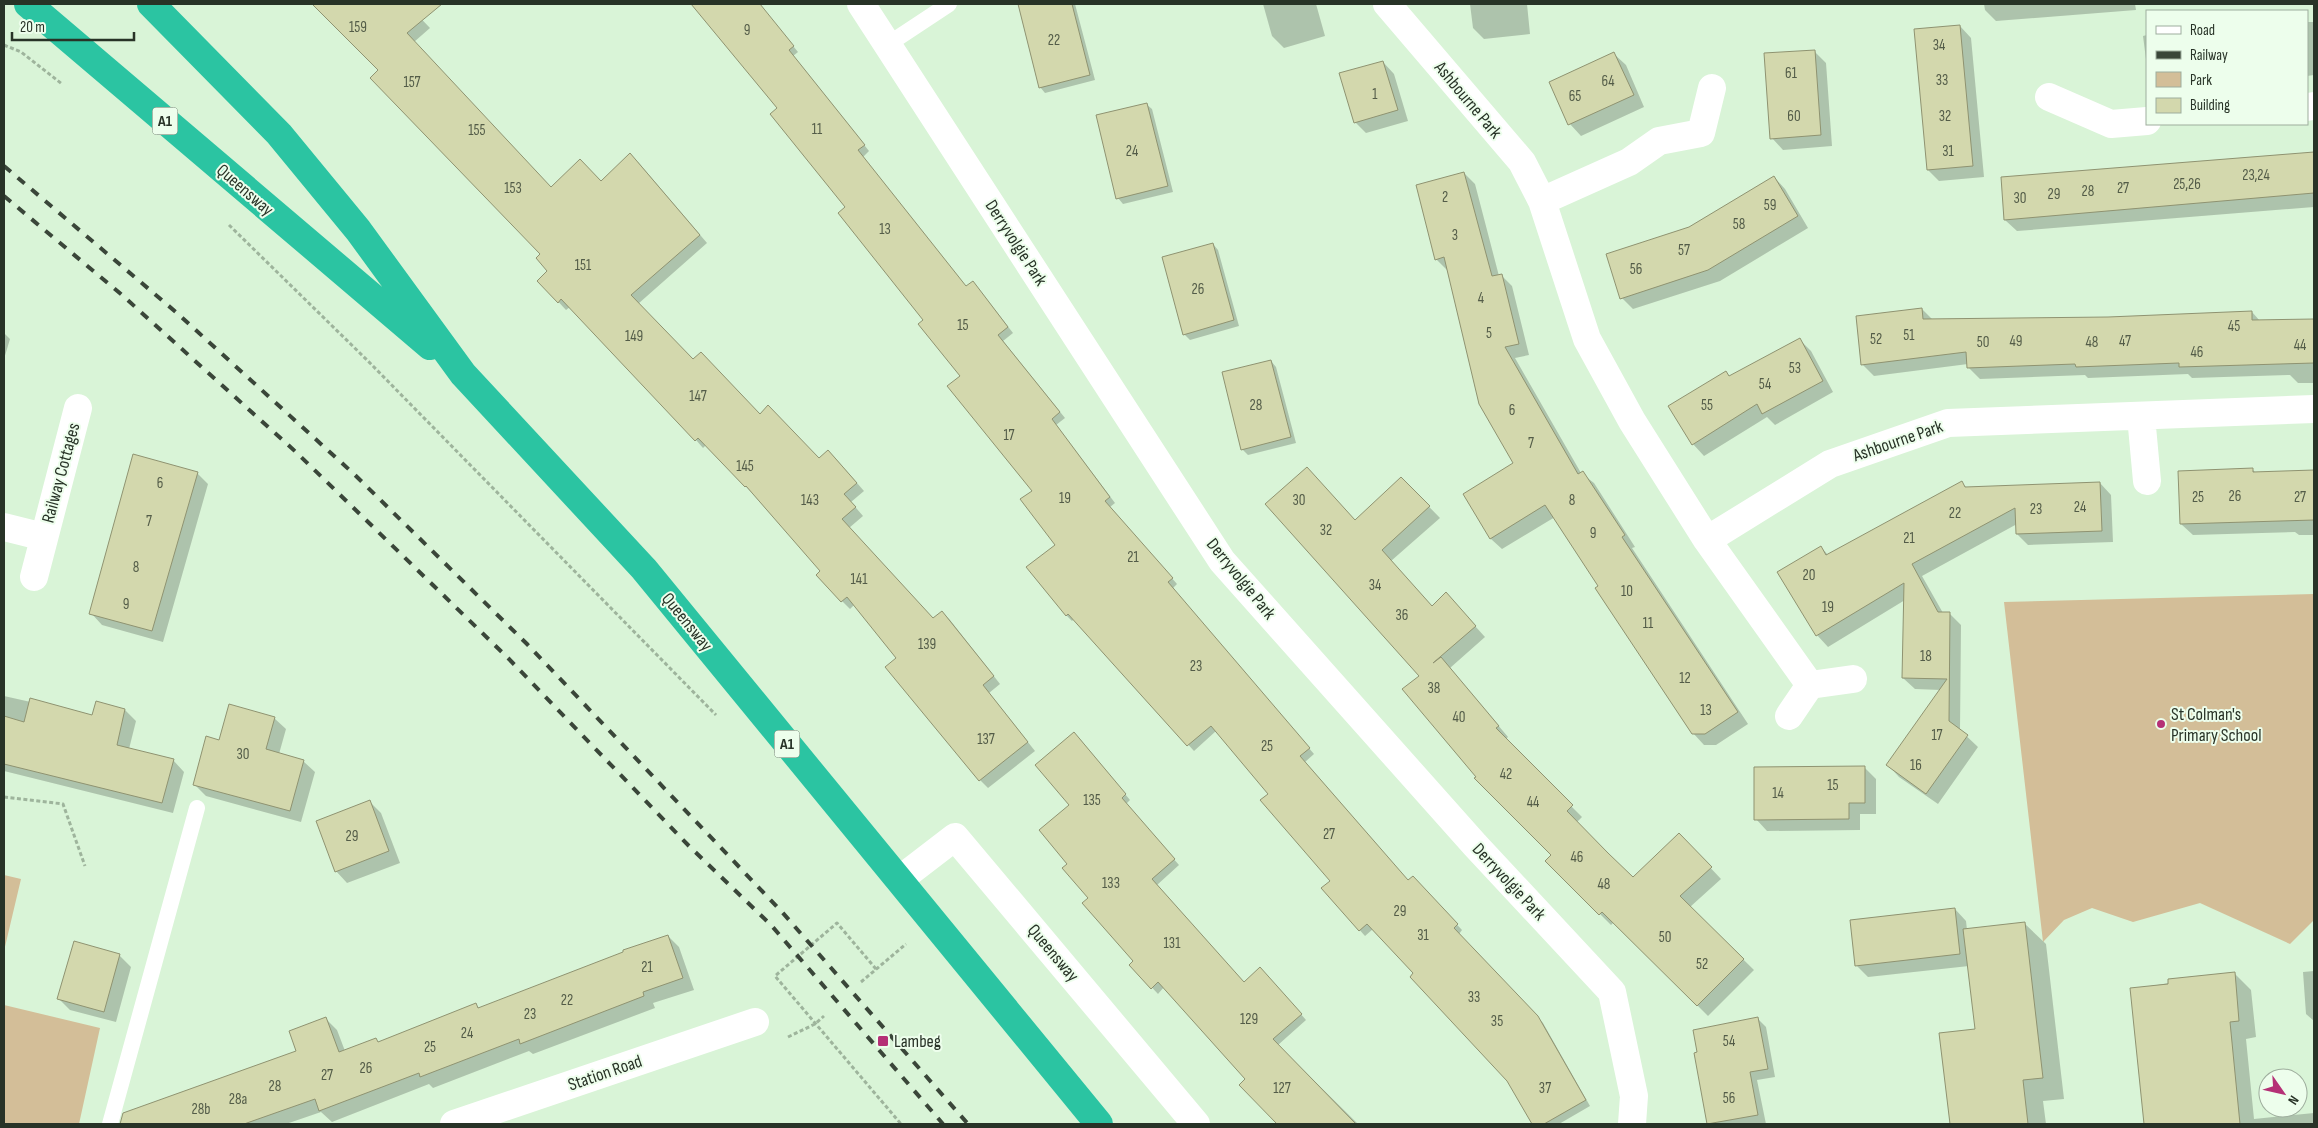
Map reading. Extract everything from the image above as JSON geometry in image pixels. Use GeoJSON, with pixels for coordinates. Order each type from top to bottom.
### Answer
{"type":"FeatureCollection","features":[{"type":"Feature","properties":{"kind":"highway","name":"Queensway"},"geometry":{"type":"LineString","coordinates":[[28,4],[463,374],[644,569],[1098,1124]]}},
{"type":"Feature","properties":{"kind":"highway","name":"Queensway"},"geometry":{"type":"LineString","coordinates":[[151,4],[285,141],[358,230],[463,374]]}},
{"type":"Feature","properties":{"kind":"street","name":"Derryvolgie Park"},"geometry":{"type":"LineString","coordinates":[[861,4],[1222,562],[1475,845],[1612,992],[1634,1096],[1632,1124]]}},
{"type":"Feature","properties":{"kind":"street","name":"Ashbourne Park"},"geometry":{"type":"LineString","coordinates":[[1387,4],[1522,162],[1542,201],[1587,338],[1632,421],[1707,540],[1810,685]]}},
{"type":"Feature","properties":{"kind":"street"},"geometry":{"type":"LineString","coordinates":[[1542,201],[1629,162],[1659,141],[1701,133],[1712,88]]}},
{"type":"Feature","properties":{"kind":"street"},"geometry":{"type":"LineString","coordinates":[[2049,97],[2111,124],[2146,121]]}},
{"type":"Feature","properties":{"kind":"street","name":"Railway Cottages"},"geometry":{"type":"LineString","coordinates":[[34,577],[78,408]]}},
{"type":"Feature","properties":{"kind":"street","name":"Ashbourne Park"},"geometry":{"type":"LineString","coordinates":[[1707,540],[1830,464],[1948,423],[2314,409]]}},
{"type":"Feature","properties":{"kind":"street"},"geometry":{"type":"LineString","coordinates":[[2141,416],[2147,481]]}},
{"type":"Feature","properties":{"kind":"street","name":"Railway Cottages"},"geometry":{"type":"LineString","coordinates":[[4,527],[44,537]]}},
{"type":"Feature","properties":{"kind":"street"},"geometry":{"type":"LineString","coordinates":[[1789,716],[1810,685],[1853,679]]}},
{"type":"Feature","properties":{"kind":"street","name":"Queensway"},"geometry":{"type":"LineString","coordinates":[[899,880],[955,837],[1196,1124]]}},
{"type":"Feature","properties":{"kind":"street","name":"Station Road"},"geometry":{"type":"LineString","coordinates":[[454,1124],[755,1022]]}},
{"type":"Feature","properties":{"kind":"lane"},"geometry":{"type":"LineString","coordinates":[[887,44],[948,4]]}},
{"type":"Feature","properties":{"kind":"lane"},"geometry":{"type":"LineString","coordinates":[[110,1124],[196,808]]}},
{"type":"Feature","properties":{"kind":"path"},"geometry":{"type":"LineString","coordinates":[[4,46],[21,52],[64,85]]}},
{"type":"Feature","properties":{"kind":"path"},"geometry":{"type":"LineString","coordinates":[[225,221],[368,361],[714,715],[723,718]]}},
{"type":"Feature","properties":{"kind":"path"},"geometry":{"type":"LineString","coordinates":[[4,797],[63,804],[85,866]]}},
{"type":"Feature","properties":{"kind":"path"},"geometry":{"type":"LineString","coordinates":[[860,982],[933,922]]}},
{"type":"Feature","properties":{"kind":"path"},"geometry":{"type":"LineString","coordinates":[[876,969],[837,923],[775,976],[901,1124]]}},
{"type":"Feature","properties":{"kind":"path"},"geometry":{"type":"LineString","coordinates":[[784,1039],[815,1024],[824,1016]]}},
{"type":"Feature","properties":{"kind":"green space","name":"St Colman's Primary School"},"geometry":{"type":"Polygon","coordinates":[[[2314,594],[2314,920],[2290,944],[2200,903],[2133,922],[2092,908],[2064,920],[2043,942],[2004,602],[2314,594]]]}},
{"type":"Feature","properties":{"kind":"green space"},"geometry":{"type":"Polygon","coordinates":[[[4,875],[21,879],[4,951],[4,875]]]}},
{"type":"Feature","properties":{"kind":"green space"},"geometry":{"type":"Polygon","coordinates":[[[4,1005],[100,1028],[79,1124],[4,1124],[4,1005]]]}},
{"type":"Feature","properties":{"kind":"building"},"geometry":{"type":"Polygon","coordinates":[[[312,4],[442,4],[407,33],[551,187],[580,159],[601,181],[630,153],[700,235],[631,295],[693,359],[701,352],[760,414],[768,405],[819,458],[828,450],[857,483],[844,494],[856,507],[842,519],[933,618],[942,611],[994,676],[983,685],[1028,742],[979,781],[885,667],[896,658],[847,597],[841,602],[816,575],[820,571],[746,486],[698,438],[695,441],[561,299],[558,303],[537,281],[547,271],[536,258],[540,254],[370,78],[378,70],[312,4]]]}},
{"type":"Feature","properties":{"kind":"building"},"geometry":{"type":"Polygon","coordinates":[[[691,4],[760,4],[794,46],[789,50],[865,145],[858,150],[966,286],[973,281],[1008,327],[998,335],[1060,412],[1052,419],[1110,497],[1105,501],[1173,578],[1168,582],[1310,748],[1300,756],[1408,880],[1413,876],[1458,924],[1454,928],[1538,1016],[1586,1100],[1544,1124],[1532,1124],[1507,1081],[1410,977],[1413,973],[1367,924],[1359,931],[1321,888],[1330,881],[1260,800],[1268,794],[1211,726],[1187,746],[1068,614],[1066,616],[1026,567],[1055,545],[1020,499],[1032,491],[947,386],[960,376],[918,324],[923,320],[838,213],[845,207],[770,114],[777,108],[691,4]]]}},
{"type":"Feature","properties":{"kind":"building"},"geometry":{"type":"Polygon","coordinates":[[[1018,4],[1072,4],[1090,75],[1039,88],[1018,4]]]}},
{"type":"Feature","properties":{"kind":"building"},"geometry":{"type":"Polygon","coordinates":[[[1960,25],[1973,166],[1927,170],[1914,29],[1960,25]]]}},
{"type":"Feature","properties":{"kind":"building"},"geometry":{"type":"Polygon","coordinates":[[[1815,50],[1821,135],[1770,139],[1764,53],[1815,50]]]}},
{"type":"Feature","properties":{"kind":"building"},"geometry":{"type":"Polygon","coordinates":[[[1614,52],[1634,95],[1568,125],[1549,82],[1614,52]]]}},
{"type":"Feature","properties":{"kind":"building"},"geometry":{"type":"Polygon","coordinates":[[[1383,61],[1398,110],[1354,123],[1339,73],[1383,61]]]}},
{"type":"Feature","properties":{"kind":"building"},"geometry":{"type":"Polygon","coordinates":[[[1147,103],[1168,186],[1116,199],[1096,115],[1147,103]]]}},
{"type":"Feature","properties":{"kind":"building"},"geometry":{"type":"Polygon","coordinates":[[[2314,152],[2314,193],[2004,220],[2001,177],[2314,152]]]}},
{"type":"Feature","properties":{"kind":"building"},"geometry":{"type":"Polygon","coordinates":[[[1464,172],[1492,276],[1502,274],[1519,344],[1505,347],[1578,474],[1583,471],[1625,535],[1622,537],[1738,712],[1705,734],[1692,734],[1595,588],[1598,586],[1545,505],[1490,539],[1463,494],[1513,463],[1479,404],[1444,257],[1435,260],[1416,185],[1464,172]]]}},
{"type":"Feature","properties":{"kind":"building"},"geometry":{"type":"Polygon","coordinates":[[[1774,176],[1798,216],[1708,270],[1620,299],[1606,254],[1689,227],[1774,176]]]}},
{"type":"Feature","properties":{"kind":"building"},"geometry":{"type":"Polygon","coordinates":[[[1213,243],[1234,320],[1183,335],[1162,257],[1213,243]]]}},
{"type":"Feature","properties":{"kind":"building"},"geometry":{"type":"Polygon","coordinates":[[[1922,308],[1923,319],[2108,317],[2252,311],[2252,320],[2314,319],[2314,363],[2179,367],[2179,363],[2076,367],[2075,364],[1967,368],[1966,352],[1861,365],[1856,316],[1922,308]]]}},
{"type":"Feature","properties":{"kind":"building"},"geometry":{"type":"Polygon","coordinates":[[[1800,338],[1823,381],[1762,414],[1757,404],[1692,445],[1668,406],[1726,371],[1729,376],[1800,338]]]}},
{"type":"Feature","properties":{"kind":"building"},"geometry":{"type":"Polygon","coordinates":[[[1271,360],[1291,437],[1241,450],[1222,372],[1271,360]]]}},
{"type":"Feature","properties":{"kind":"building"},"geometry":{"type":"Polygon","coordinates":[[[133,454],[198,472],[152,631],[89,614],[133,454]]]}},
{"type":"Feature","properties":{"kind":"building"},"geometry":{"type":"Polygon","coordinates":[[[1307,467],[1355,520],[1401,477],[1430,506],[1382,550],[1432,606],[1446,592],[1476,626],[1433,663],[1441,657],[1499,726],[1496,728],[1573,805],[1567,811],[1608,853],[1633,877],[1679,833],[1712,867],[1680,896],[1744,959],[1697,1006],[1602,912],[1599,915],[1545,861],[1551,855],[1474,778],[1476,777],[1402,689],[1419,676],[1265,504],[1307,467]]]}},
{"type":"Feature","properties":{"kind":"building"},"geometry":{"type":"Polygon","coordinates":[[[2253,468],[2253,472],[2314,470],[2314,520],[2180,524],[2178,471],[2253,468]]]}},
{"type":"Feature","properties":{"kind":"building"},"geometry":{"type":"Polygon","coordinates":[[[1962,481],[1965,487],[2100,482],[2102,531],[2016,534],[2015,508],[1912,564],[1938,612],[1950,612],[1949,721],[1968,735],[1926,794],[1886,765],[1947,679],[1902,678],[1904,583],[1816,636],[1777,572],[1821,546],[1826,555],[1962,481]]]}},
{"type":"Feature","properties":{"kind":"building"},"geometry":{"type":"Polygon","coordinates":[[[30,698],[92,715],[96,701],[125,709],[117,745],[174,759],[162,803],[4,764],[4,716],[24,722],[30,698]]]}},
{"type":"Feature","properties":{"kind":"building"},"geometry":{"type":"Polygon","coordinates":[[[229,704],[275,717],[266,749],[304,760],[290,811],[193,785],[206,736],[219,740],[229,704]]]}},
{"type":"Feature","properties":{"kind":"building"},"geometry":{"type":"Polygon","coordinates":[[[1074,732],[1126,794],[1122,798],[1175,859],[1152,879],[1244,982],[1260,967],[1302,1014],[1273,1039],[1356,1124],[1277,1124],[1239,1085],[1245,1079],[1158,982],[1151,989],[1129,965],[1133,961],[1082,903],[1088,898],[1062,868],[1067,864],[1039,830],[1069,805],[1035,765],[1074,732]]]}},
{"type":"Feature","properties":{"kind":"building"},"geometry":{"type":"Polygon","coordinates":[[[1865,766],[1865,803],[1849,803],[1849,819],[1754,820],[1754,767],[1865,766]]]}},
{"type":"Feature","properties":{"kind":"building"},"geometry":{"type":"Polygon","coordinates":[[[370,800],[389,851],[335,872],[316,821],[370,800]]]}},
{"type":"Feature","properties":{"kind":"building"},"geometry":{"type":"Polygon","coordinates":[[[1955,908],[1960,954],[1855,966],[1850,920],[1955,908]]]}},
{"type":"Feature","properties":{"kind":"building"},"geometry":{"type":"Polygon","coordinates":[[[2025,922],[2043,1078],[2023,1080],[2028,1124],[1950,1124],[1939,1033],[1975,1029],[1963,929],[2025,922]]]}},
{"type":"Feature","properties":{"kind":"building"},"geometry":{"type":"Polygon","coordinates":[[[668,935],[683,978],[643,992],[644,996],[520,1044],[519,1039],[420,1077],[419,1073],[319,1111],[315,1099],[244,1124],[120,1124],[123,1113],[296,1051],[289,1031],[326,1017],[339,1052],[376,1038],[378,1042],[476,1003],[478,1008],[623,952],[623,950],[668,935]]]}},
{"type":"Feature","properties":{"kind":"building"},"geometry":{"type":"Polygon","coordinates":[[[74,941],[120,954],[104,1012],[57,999],[74,941]]]}},
{"type":"Feature","properties":{"kind":"building"},"geometry":{"type":"Polygon","coordinates":[[[2235,972],[2239,1021],[2230,1022],[2240,1124],[2144,1124],[2130,988],[2168,984],[2168,979],[2235,972]]]}},
{"type":"Feature","properties":{"kind":"building"},"geometry":{"type":"Polygon","coordinates":[[[1758,1017],[1768,1069],[1750,1072],[1758,1115],[1707,1124],[1694,1053],[1697,1052],[1693,1030],[1758,1017]]]}},
{"type":"Feature","properties":{"kind":"railway"},"geometry":{"type":"LineString","coordinates":[[4,166],[177,313],[355,475],[527,644],[782,912],[968,1124]]}},
{"type":"Feature","properties":{"kind":"railway"},"geometry":{"type":"LineString","coordinates":[[4,196],[122,295],[297,453],[508,658],[689,846],[771,925],[943,1124]]}},
{"type":"Feature","properties":{"kind":"place","name":"St Colman's Primary School"},"geometry":{"type":"Point","coordinates":[2161,724]}},
{"type":"Feature","properties":{"kind":"place","name":"Lambeg"},"geometry":{"type":"Point","coordinates":[883,1041]}}]}
